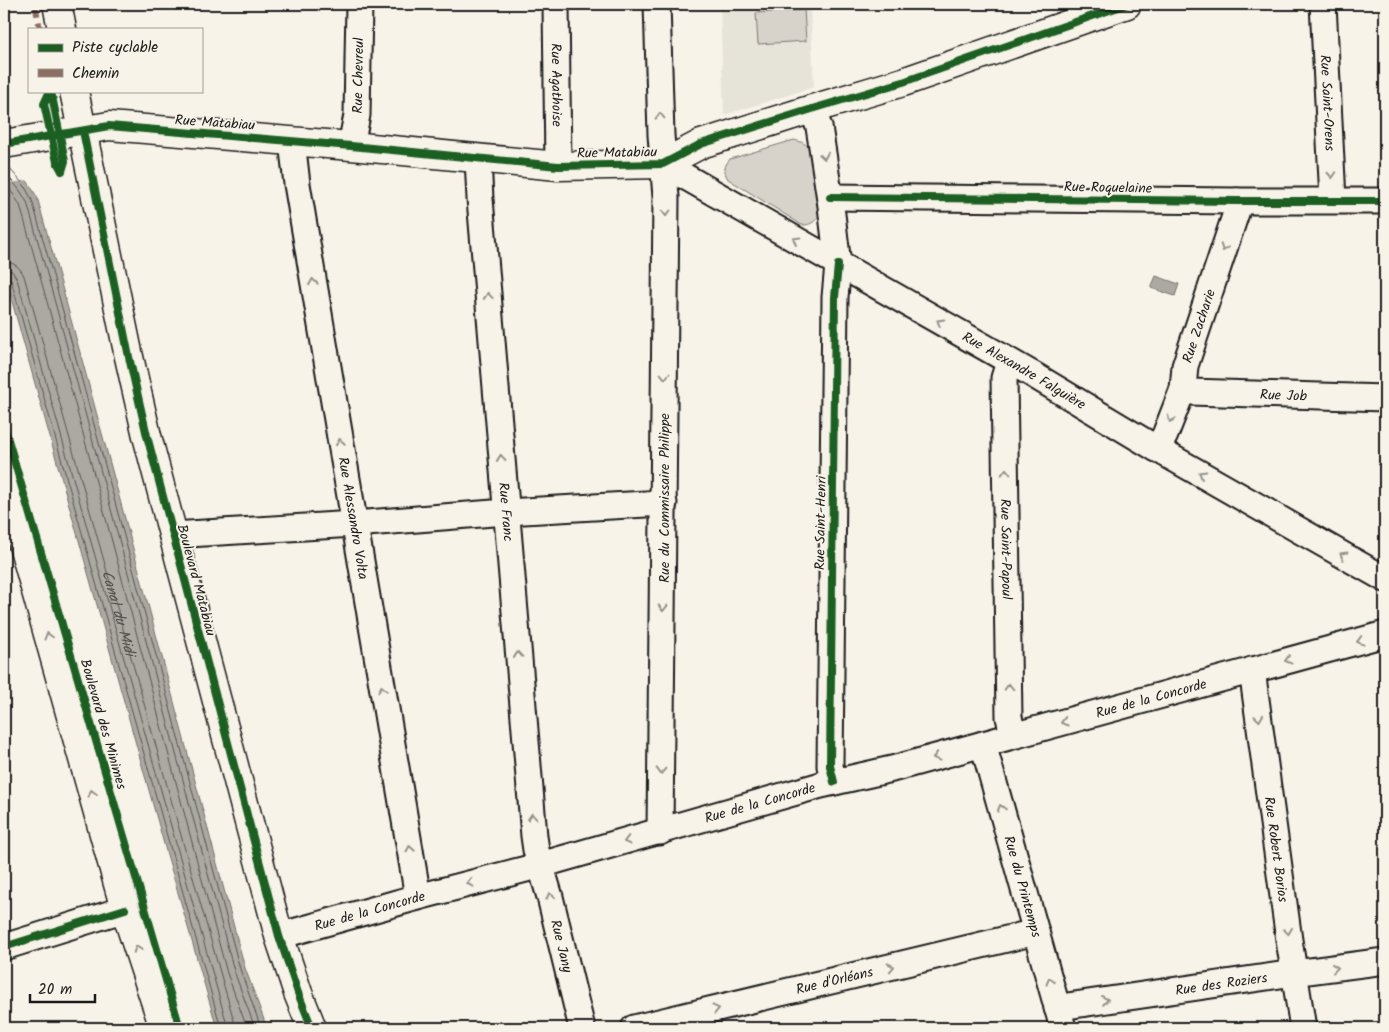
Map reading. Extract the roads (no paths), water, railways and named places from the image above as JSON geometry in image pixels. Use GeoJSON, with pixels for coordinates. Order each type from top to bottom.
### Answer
{"type":"FeatureCollection","features":[{"type":"Feature","properties":{"kind":"main road"},"geometry":{"type":"LineString","coordinates":[[57,4],[62,28]]}},
{"type":"Feature","properties":{"kind":"main road","name":"Rue Matabiau"},"geometry":{"type":"LineString","coordinates":[[4,144],[109,126],[351,146],[558,166],[663,164],[701,144],[903,82],[1127,4]]}},
{"type":"Feature","properties":{"kind":"main road","name":"Boulevard Matabiau"},"geometry":{"type":"LineString","coordinates":[[74,92],[131,366],[172,535],[279,936],[312,1028]]}},
{"type":"Feature","properties":{"kind":"main road"},"geometry":{"type":"LineString","coordinates":[[4,478],[125,909],[164,1028]]}},
{"type":"Feature","properties":{"kind":"street","name":"Rue Chevreul"},"geometry":{"type":"LineString","coordinates":[[351,146],[357,115],[359,4]]}},
{"type":"Feature","properties":{"kind":"street","name":"Rue Agathoise"},"geometry":{"type":"LineString","coordinates":[[556,4],[558,166]]}},
{"type":"Feature","properties":{"kind":"street","name":"Rue du Commissaire Philippe"},"geometry":{"type":"LineString","coordinates":[[657,4],[661,135],[666,197],[660,832]]}},
{"type":"Feature","properties":{"kind":"street","name":"Rue Saint-Orens"},"geometry":{"type":"LineString","coordinates":[[1323,4],[1333,200]]}},
{"type":"Feature","properties":{"kind":"street","name":"Rue Saint-Henri"},"geometry":{"type":"LineString","coordinates":[[812,109],[819,127],[838,264],[835,297],[830,766],[834,782]]}},
{"type":"Feature","properties":{"kind":"street","name":"Rue Alessandro Volta"},"geometry":{"type":"LineString","coordinates":[[292,141],[297,184],[418,897]]}},
{"type":"Feature","properties":{"kind":"street","name":"Rue Franc"},"geometry":{"type":"LineString","coordinates":[[478,158],[534,836],[541,864]]}},
{"type":"Feature","properties":{"kind":"street","name":"Rue Alexandre Falguière"},"geometry":{"type":"LineString","coordinates":[[663,164],[1385,579]]}},
{"type":"Feature","properties":{"kind":"street","name":"Rue Roquelaine"},"geometry":{"type":"LineString","coordinates":[[830,196],[1385,201]]}},
{"type":"Feature","properties":{"kind":"street","name":"Rue Zacharie"},"geometry":{"type":"LineString","coordinates":[[1157,449],[1165,435],[1183,389],[1185,366],[1237,210],[1237,201]]}},
{"type":"Feature","properties":{"kind":"street","name":"Rue Saint-Papoul"},"geometry":{"type":"LineString","coordinates":[[1009,362],[1004,378],[1010,717],[1013,736]]}},
{"type":"Feature","properties":{"kind":"street","name":"Rue Job"},"geometry":{"type":"LineString","coordinates":[[1183,389],[1191,392],[1385,398]]}},
{"type":"Feature","properties":{"kind":"street"},"geometry":{"type":"LineString","coordinates":[[172,535],[664,503]]}},
{"type":"Feature","properties":{"kind":"street","name":"Rue de la Concorde"},"geometry":{"type":"LineString","coordinates":[[279,936],[660,832],[834,782],[1013,736],[1385,634]]}},
{"type":"Feature","properties":{"kind":"street","name":"Rue Robert Borios"},"geometry":{"type":"LineString","coordinates":[[1252,670],[1303,1028]]}},
{"type":"Feature","properties":{"kind":"street","name":"Rue du Printemps"},"geometry":{"type":"LineString","coordinates":[[983,744],[1060,1018]]}},
{"type":"Feature","properties":{"kind":"street","name":"Rue Jany"},"geometry":{"type":"LineString","coordinates":[[541,864],[582,1028]]}},
{"type":"Feature","properties":{"kind":"street"},"geometry":{"type":"LineString","coordinates":[[4,947],[125,909]]}},
{"type":"Feature","properties":{"kind":"street","name":"Rue d'Orléans"},"geometry":{"type":"LineString","coordinates":[[634,1028],[1036,932]]}},
{"type":"Feature","properties":{"kind":"street","name":"Rue des Roziers"},"geometry":{"type":"LineString","coordinates":[[1060,1018],[1066,1006],[1385,961]]}},
{"type":"Feature","properties":{"kind":"water","name":"Canal du Midi"},"geometry":{"type":"Polygon","coordinates":[[[4,112],[13,165],[28,182],[37,197],[245,968],[267,1028],[217,1028],[166,851],[4,273],[4,112]]]}},
{"type":"Feature","properties":{"kind":"water"},"geometry":{"type":"Polygon","coordinates":[[[1156,276],[1179,284],[1175,296],[1151,288],[1156,276]]]}}]}
